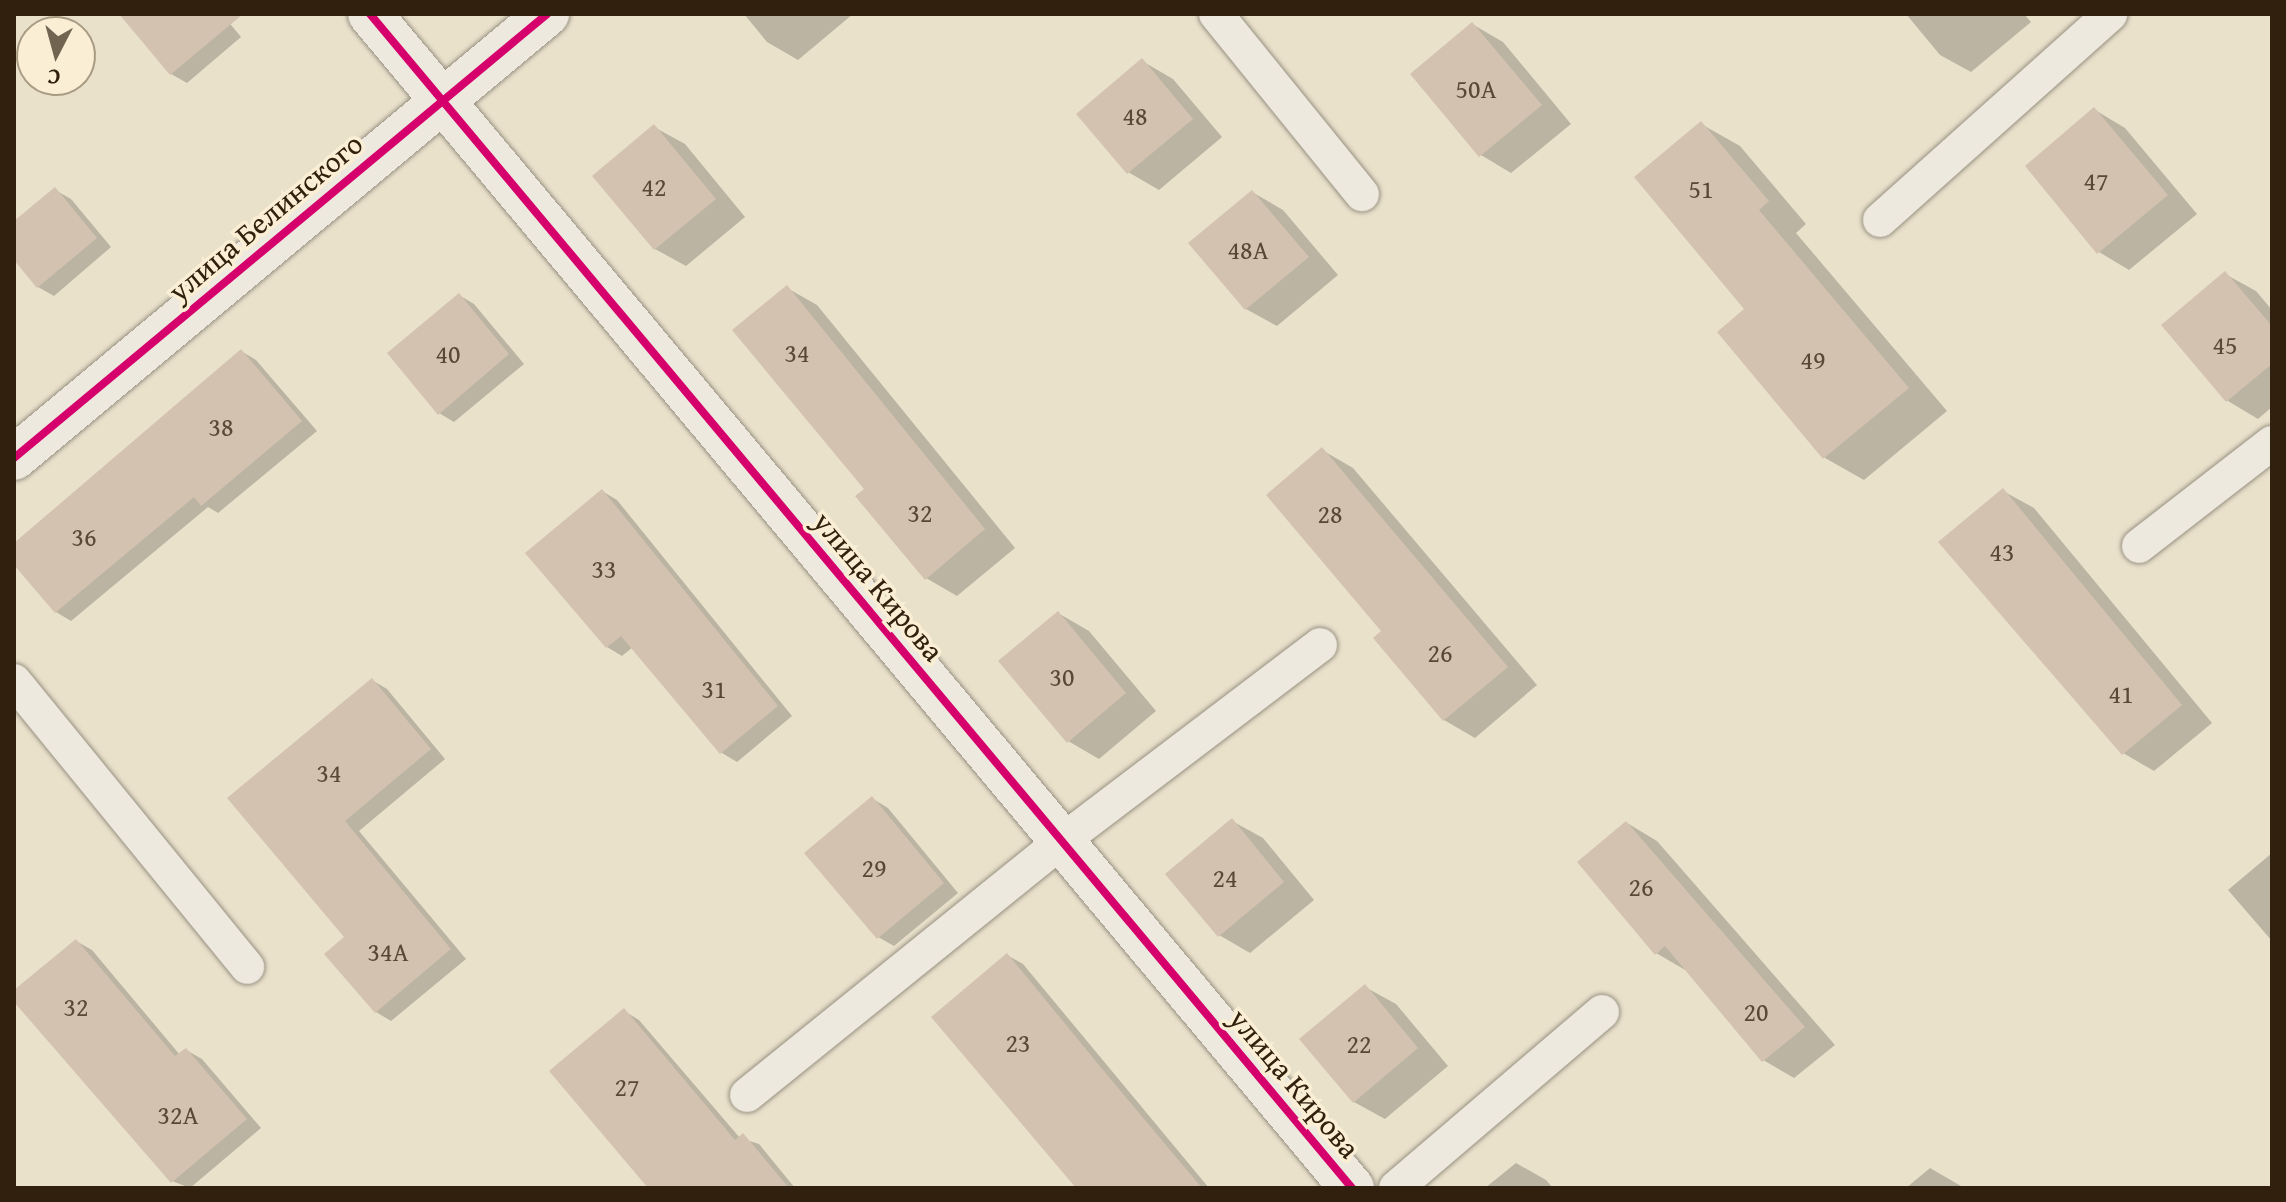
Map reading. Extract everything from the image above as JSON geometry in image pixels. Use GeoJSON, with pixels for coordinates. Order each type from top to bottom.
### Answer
{"type":"FeatureCollection","features":[{"type":"Feature","properties":{"kind":"street","name":"улица Кирова"},"geometry":{"type":"LineString","coordinates":[[370,14],[1352,1188]]}},
{"type":"Feature","properties":{"kind":"street","name":"улица Белинского"},"geometry":{"type":"LineString","coordinates":[[14,458],[547,14]]}},
{"type":"Feature","properties":{"kind":"lane"},"geometry":{"type":"LineString","coordinates":[[1216,14],[1362,194]]}},
{"type":"Feature","properties":{"kind":"lane"},"geometry":{"type":"LineString","coordinates":[[1880,220],[2110,14]]}},
{"type":"Feature","properties":{"kind":"lane"},"geometry":{"type":"LineString","coordinates":[[2139,546],[2272,443]]}},
{"type":"Feature","properties":{"kind":"lane"},"geometry":{"type":"LineString","coordinates":[[747,1095],[1062,841],[1320,645]]}},
{"type":"Feature","properties":{"kind":"lane"},"geometry":{"type":"LineString","coordinates":[[14,681],[247,967]]}},
{"type":"Feature","properties":{"kind":"lane"},"geometry":{"type":"LineString","coordinates":[[1396,1188],[1602,1012]]}},
{"type":"Feature","properties":{"kind":"building"},"geometry":{"type":"Polygon","coordinates":[[[119,14],[243,14],[170,75],[119,14]]]}},
{"type":"Feature","properties":{"kind":"building"},"geometry":{"type":"Polygon","coordinates":[[[1472,22],[1542,105],[1479,157],[1410,74],[1472,22]]]}},
{"type":"Feature","properties":{"kind":"building"},"geometry":{"type":"Polygon","coordinates":[[[1142,58],[1193,119],[1127,174],[1076,114],[1142,58]]]}},
{"type":"Feature","properties":{"kind":"building"},"geometry":{"type":"Polygon","coordinates":[[[2094,107],[2168,195],[2097,254],[2025,166],[2094,107]]]}},
{"type":"Feature","properties":{"kind":"building"},"geometry":{"type":"Polygon","coordinates":[[[1701,121],[1769,201],[1759,210],[1909,388],[1823,459],[1717,332],[1744,309],[1634,177],[1701,121]]]}},
{"type":"Feature","properties":{"kind":"building"},"geometry":{"type":"Polygon","coordinates":[[[654,124],[716,199],[654,250],[592,176],[654,124]]]}},
{"type":"Feature","properties":{"kind":"building"},"geometry":{"type":"Polygon","coordinates":[[[55,187],[97,238],[37,288],[14,260],[14,221],[55,187]]]}},
{"type":"Feature","properties":{"kind":"building"},"geometry":{"type":"Polygon","coordinates":[[[1252,190],[1309,257],[1245,310],[1188,243],[1252,190]]]}},
{"type":"Feature","properties":{"kind":"building"},"geometry":{"type":"Polygon","coordinates":[[[2225,271],[2272,326],[2272,364],[2226,402],[2161,325],[2225,271]]]}},
{"type":"Feature","properties":{"kind":"building"},"geometry":{"type":"Polygon","coordinates":[[[787,285],[985,529],[925,580],[855,496],[864,489],[732,330],[787,285]]]}},
{"type":"Feature","properties":{"kind":"building"},"geometry":{"type":"Polygon","coordinates":[[[459,293],[509,354],[438,415],[387,353],[459,293]]]}},
{"type":"Feature","properties":{"kind":"building"},"geometry":{"type":"Polygon","coordinates":[[[241,349],[302,421],[201,506],[194,497],[55,613],[14,565],[14,543],[241,349]]]}},
{"type":"Feature","properties":{"kind":"building"},"geometry":{"type":"Polygon","coordinates":[[[1322,447],[1508,667],[1443,721],[1373,638],[1381,631],[1266,495],[1322,447]]]}},
{"type":"Feature","properties":{"kind":"building"},"geometry":{"type":"Polygon","coordinates":[[[2003,488],[2182,705],[2122,755],[1938,542],[2003,488]]]}},
{"type":"Feature","properties":{"kind":"building"},"geometry":{"type":"Polygon","coordinates":[[[602,489],[778,706],[720,754],[621,636],[606,648],[525,553],[602,489]]]}},
{"type":"Feature","properties":{"kind":"building"},"geometry":{"type":"Polygon","coordinates":[[[1058,611],[1126,693],[1067,743],[998,661],[1058,611]]]}},
{"type":"Feature","properties":{"kind":"building"},"geometry":{"type":"Polygon","coordinates":[[[372,678],[431,749],[345,821],[451,949],[375,1013],[324,954],[344,937],[227,798],[372,678]]]}},
{"type":"Feature","properties":{"kind":"building"},"geometry":{"type":"Polygon","coordinates":[[[872,796],[944,883],[877,939],[804,853],[872,796]]]}},
{"type":"Feature","properties":{"kind":"building"},"geometry":{"type":"Polygon","coordinates":[[[1232,818],[1284,882],[1218,937],[1165,874],[1232,818]]]}},
{"type":"Feature","properties":{"kind":"building"},"geometry":{"type":"Polygon","coordinates":[[[1626,821],[1805,1027],[1762,1062],[1665,946],[1655,955],[1577,862],[1626,821]]]}},
{"type":"Feature","properties":{"kind":"building"},"geometry":{"type":"Polygon","coordinates":[[[76,939],[175,1056],[186,1048],[247,1119],[171,1183],[14,1002],[14,990],[76,939]]]}},
{"type":"Feature","properties":{"kind":"building"},"geometry":{"type":"Polygon","coordinates":[[[1007,953],[1202,1188],[1076,1188],[931,1017],[1007,953]]]}},
{"type":"Feature","properties":{"kind":"building"},"geometry":{"type":"Polygon","coordinates":[[[1365,984],[1418,1048],[1353,1103],[1299,1039],[1365,984]]]}},
{"type":"Feature","properties":{"kind":"building"},"geometry":{"type":"Polygon","coordinates":[[[624,1008],[735,1140],[743,1133],[789,1188],[648,1188],[549,1071],[624,1008]]]}},
{"type":"Feature","properties":{"kind":"cycle path"},"geometry":{"type":"LineString","coordinates":[[370,14],[1352,1188]]}},
{"type":"Feature","properties":{"kind":"cycle path"},"geometry":{"type":"LineString","coordinates":[[14,458],[547,14]]}}]}
